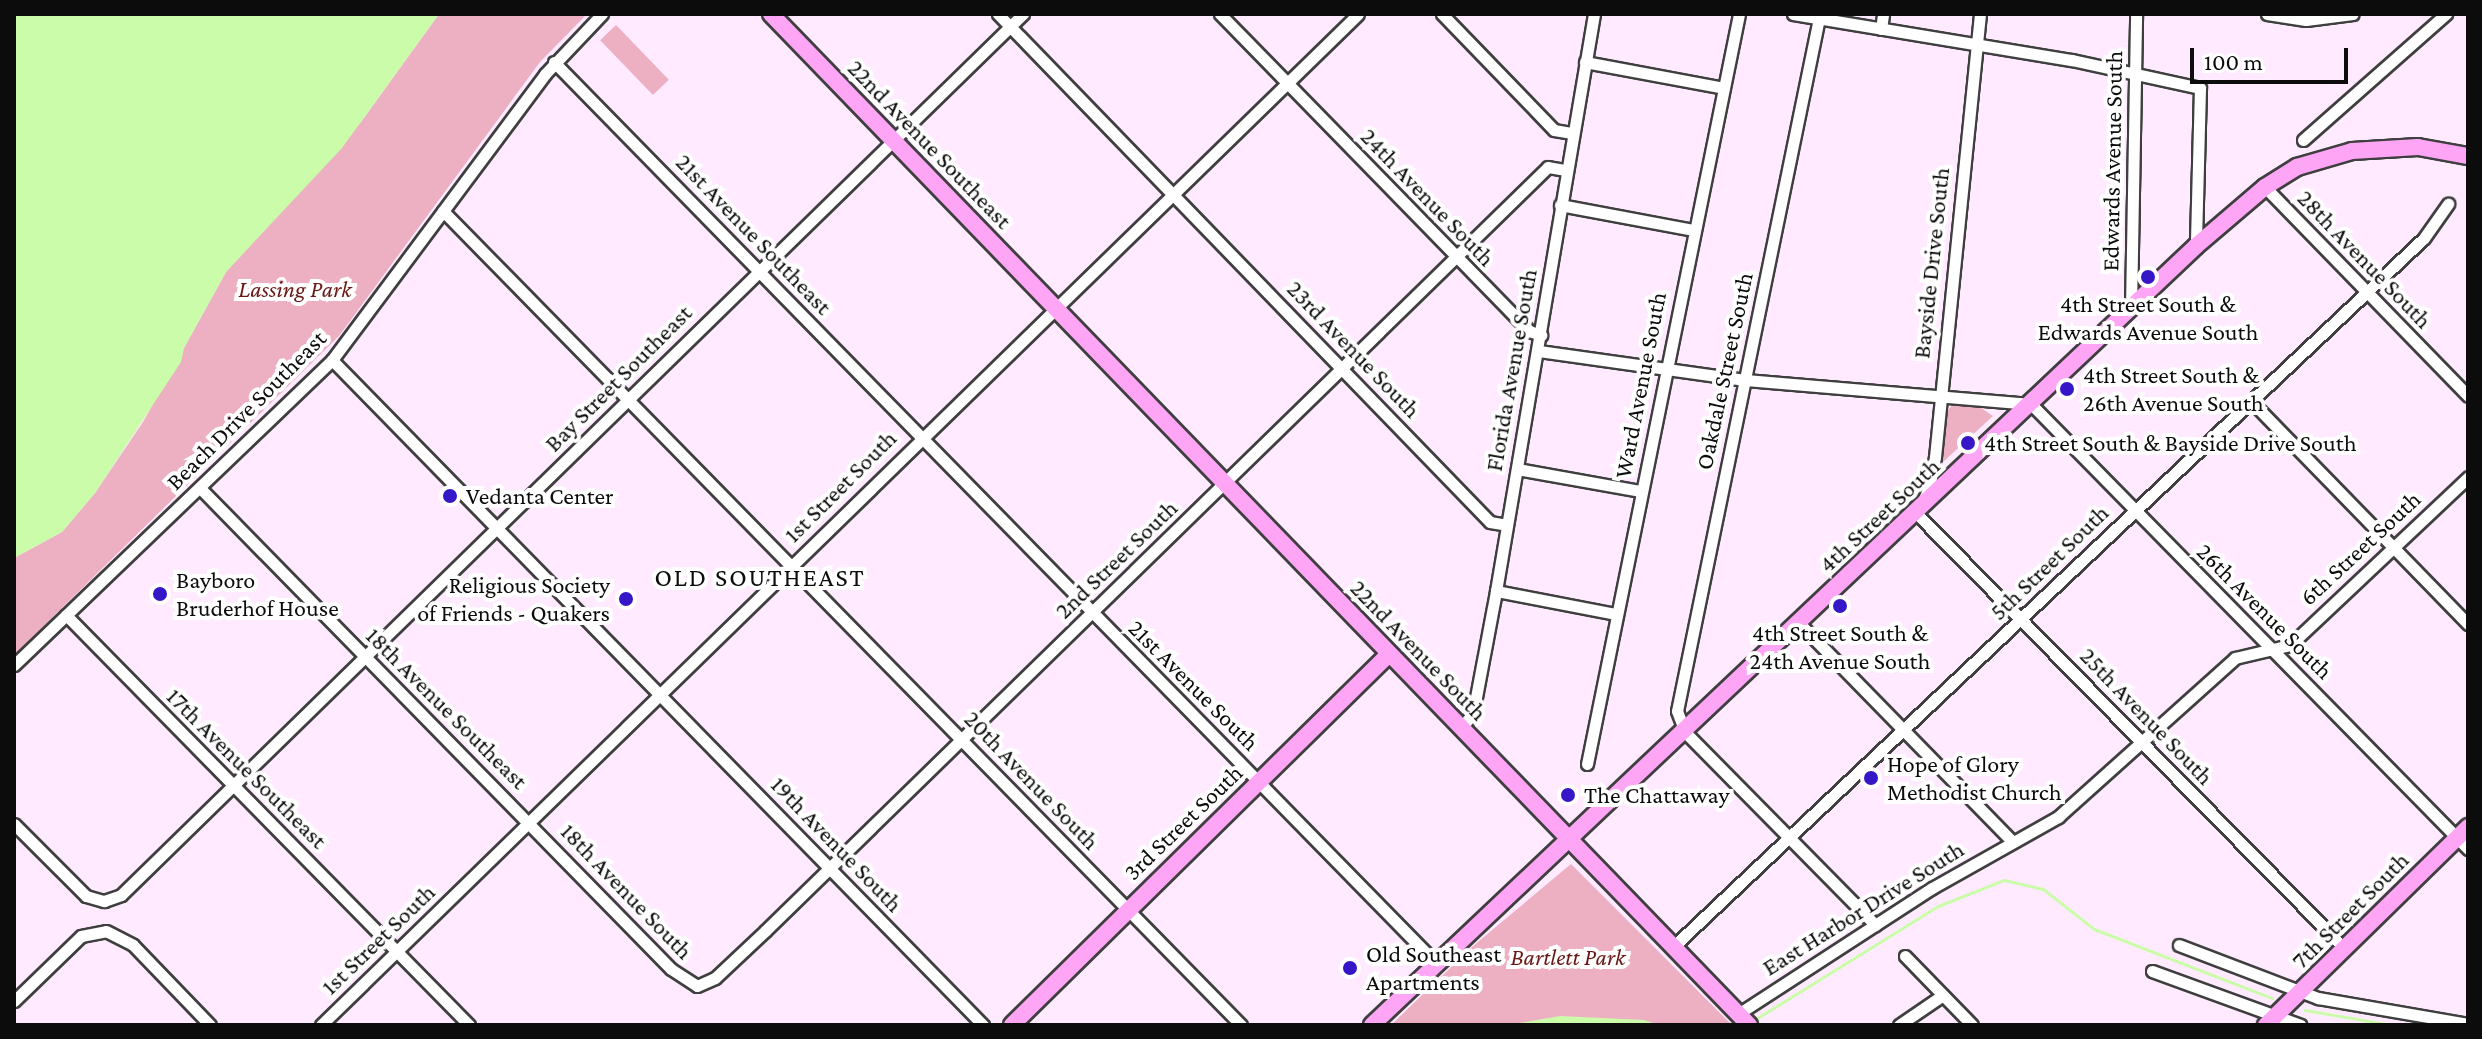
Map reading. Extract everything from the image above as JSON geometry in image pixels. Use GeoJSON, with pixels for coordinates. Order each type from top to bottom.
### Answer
{"type":"FeatureCollection","features":[{"type":"Feature","properties":{"kind":"street","name":"Beach Drive Southeast"},"geometry":{"type":"LineString","coordinates":[[14,665],[332,360],[554,62],[602,14]]}},
{"type":"Feature","properties":{"kind":"street","name":"22nd Avenue Southeast"},"geometry":{"type":"LineString","coordinates":[[771,14],[1054,308]]}},
{"type":"Feature","properties":{"kind":"street","name":"23rd Avenue South"},"geometry":{"type":"LineString","coordinates":[[998,14],[1490,522],[1507,525]]}},
{"type":"Feature","properties":{"kind":"street","name":"Bay Street Southeast"},"geometry":{"type":"LineString","coordinates":[[14,824],[83,894],[104,901],[127,890],[1023,14]]}},
{"type":"Feature","properties":{"kind":"street","name":"24th Avenue South"},"geometry":{"type":"LineString","coordinates":[[1220,14],[1457,259],[1529,331],[1541,335]]}},
{"type":"Feature","properties":{"kind":"street","name":"1st Street South"},"geometry":{"type":"LineString","coordinates":[[321,1025],[1358,14]]}},
{"type":"Feature","properties":{"kind":"street"},"geometry":{"type":"LineString","coordinates":[[1442,14],[1554,130],[1571,133]]}},
{"type":"Feature","properties":{"kind":"street","name":"Florida Avenue South"},"geometry":{"type":"LineString","coordinates":[[1461,728],[1473,713],[1496,591],[1539,351],[1571,133],[1594,14]]}},
{"type":"Feature","properties":{"kind":"street","name":"Ward Avenue South"},"geometry":{"type":"LineString","coordinates":[[1587,764],[1739,14]]}},
{"type":"Feature","properties":{"kind":"street"},"geometry":{"type":"LineString","coordinates":[[1793,14],[1977,44],[2200,88],[2196,246]]}},
{"type":"Feature","properties":{"kind":"street"},"geometry":{"type":"LineString","coordinates":[[1881,29],[1883,14]]}},
{"type":"Feature","properties":{"kind":"street","name":"Bayside Drive South"},"geometry":{"type":"LineString","coordinates":[[1917,514],[1929,488],[1980,14]]}},
{"type":"Feature","properties":{"kind":"street","name":"Edwards Avenue South"},"geometry":{"type":"LineString","coordinates":[[2131,308],[2136,14]]}},
{"type":"Feature","properties":{"kind":"street"},"geometry":{"type":"LineString","coordinates":[[2267,14],[2306,20],[2353,14]]}},
{"type":"Feature","properties":{"kind":"street"},"geometry":{"type":"LineString","coordinates":[[2303,140],[2446,14]]}},
{"type":"Feature","properties":{"kind":"street","name":"Oakdale Street South"},"geometry":{"type":"LineString","coordinates":[[1685,732],[1677,711],[1819,18]]}},
{"type":"Feature","properties":{"kind":"street","name":"21st Avenue Southeast"},"geometry":{"type":"LineString","coordinates":[[554,62],[922,437]]}},
{"type":"Feature","properties":{"kind":"street"},"geometry":{"type":"LineString","coordinates":[[1585,62],[1724,88]]}},
{"type":"Feature","properties":{"kind":"street","name":"4th Street South"},"geometry":{"type":"LineString","coordinates":[[1372,1025],[1917,514],[2196,246],[2265,187],[2297,167],[2352,151],[2418,147],[2468,156]]}},
{"type":"Feature","properties":{"kind":"street","name":"2nd Street South"},"geometry":{"type":"LineString","coordinates":[[697,986],[715,978],[1457,259],[1548,167],[1565,170]]}},
{"type":"Feature","properties":{"kind":"street","name":"28th Avenue South"},"geometry":{"type":"LineString","coordinates":[[2265,187],[2468,396]]}},
{"type":"Feature","properties":{"kind":"street","name":"5th Street South"},"geometry":{"type":"LineString","coordinates":[[1674,946],[2435,227],[2448,204]]}},
{"type":"Feature","properties":{"kind":"street"},"geometry":{"type":"LineString","coordinates":[[1560,205],[1693,230]]}},
{"type":"Feature","properties":{"kind":"street","name":"20th Avenue South"},"geometry":{"type":"LineString","coordinates":[[443,211],[1241,1025]]}},
{"type":"Feature","properties":{"kind":"street","name":"22nd Avenue South"},"geometry":{"type":"LineString","coordinates":[[1054,308],[1743,1019]]}},
{"type":"Feature","properties":{"kind":"street"},"geometry":{"type":"LineString","coordinates":[[1539,351],[1745,380],[2031,404]]}},
{"type":"Feature","properties":{"kind":"street","name":"19th Avenue South"},"geometry":{"type":"LineString","coordinates":[[332,360],[983,1025]]}},
{"type":"Feature","properties":{"kind":"street"},"geometry":{"type":"LineString","coordinates":[[2252,402],[2468,624]]}},
{"type":"Feature","properties":{"kind":"street","name":"26th Avenue South"},"geometry":{"type":"LineString","coordinates":[[2031,404],[2269,648],[2464,838]]}},
{"type":"Feature","properties":{"kind":"street","name":"21st Avenue South"},"geometry":{"type":"LineString","coordinates":[[922,437],[1436,963]]}},
{"type":"Feature","properties":{"kind":"street"},"geometry":{"type":"LineString","coordinates":[[1517,469],[1641,491]]}},
{"type":"Feature","properties":{"kind":"street","name":"6th Street South"},"geometry":{"type":"LineString","coordinates":[[2013,842],[2058,817],[2143,745],[2235,658],[2290,645],[2468,477]]}},
{"type":"Feature","properties":{"kind":"street","name":"18th Avenue Southeast"},"geometry":{"type":"LineString","coordinates":[[200,488],[529,822]]}},
{"type":"Feature","properties":{"kind":"street","name":"25th Avenue South"},"geometry":{"type":"LineString","coordinates":[[1917,514],[2345,949]]}},
{"type":"Feature","properties":{"kind":"street"},"geometry":{"type":"LineString","coordinates":[[1496,591],[1615,614]]}},
{"type":"Feature","properties":{"kind":"street","name":"17th Avenue Southeast"},"geometry":{"type":"LineString","coordinates":[[66,615],[469,1025]]}},
{"type":"Feature","properties":{"kind":"street"},"geometry":{"type":"LineString","coordinates":[[1799,623],[1906,729],[2013,842]]}},
{"type":"Feature","properties":{"kind":"street","name":"3rd Street South"},"geometry":{"type":"LineString","coordinates":[[1012,1025],[1389,654]]}},
{"type":"Feature","properties":{"kind":"street"},"geometry":{"type":"LineString","coordinates":[[1685,732],[1875,925]]}},
{"type":"Feature","properties":{"kind":"street","name":"18th Avenue South"},"geometry":{"type":"LineString","coordinates":[[529,822],[671,969],[697,986]]}},
{"type":"Feature","properties":{"kind":"street","name":"7th Street South"},"geometry":{"type":"LineString","coordinates":[[2270,1021],[2464,838]]}},
{"type":"Feature","properties":{"kind":"street","name":"East Harbor Drive South"},"geometry":{"type":"LineString","coordinates":[[1743,1019],[1875,925],[2013,842]]}},
{"type":"Feature","properties":{"kind":"street"},"geometry":{"type":"LineString","coordinates":[[14,1001],[81,936],[106,931],[133,945],[210,1025]]}},
{"type":"Feature","properties":{"kind":"street"},"geometry":{"type":"LineString","coordinates":[[2179,945],[2272,977],[2300,993],[2468,1024]]}},
{"type":"Feature","properties":{"kind":"street"},"geometry":{"type":"LineString","coordinates":[[1905,956],[1972,1025]]}},
{"type":"Feature","properties":{"kind":"street"},"geometry":{"type":"LineString","coordinates":[[2152,971],[2270,1021],[2300,1025]]}},
{"type":"Feature","properties":{"kind":"street"},"geometry":{"type":"LineString","coordinates":[[1899,1025],[1943,995]]}},
{"type":"Feature","properties":{"kind":"green space","name":"Lassing Park"},"geometry":{"type":"Polygon","coordinates":[[[439,14],[587,14],[540,62],[339,336],[14,655],[14,558],[62,532],[95,493],[143,422],[226,272],[361,122],[439,14]]]}},
{"type":"Feature","properties":{"kind":"green space"},"geometry":{"type":"Polygon","coordinates":[[[616,25],[669,80],[653,95],[600,40],[616,25]]]}},
{"type":"Feature","properties":{"kind":"green space"},"geometry":{"type":"Polygon","coordinates":[[[1953,404],[1981,408],[1993,416],[1943,462],[1943,416],[1953,404]]]}},
{"type":"Feature","properties":{"kind":"green space","name":"Bartlett Park"},"geometry":{"type":"Polygon","coordinates":[[[1571,864],[1732,1025],[1391,1025],[1473,946],[1571,864]]]}},
{"type":"Feature","properties":{"kind":"shaded area"},"geometry":{"type":"Polygon","coordinates":[[[14,14],[439,14],[342,148],[226,272],[184,348],[181,362],[95,493],[62,532],[14,558],[14,14]]]}},
{"type":"Feature","properties":{"kind":"shaded area"},"geometry":{"type":"Polygon","coordinates":[[[1560,1016],[1644,1020],[1659,1025],[1508,1025],[1560,1016]]]}},
{"type":"Feature","properties":{"kind":"waterway"},"geometry":{"type":"LineString","coordinates":[[1754,1020],[1938,906],[2004,880],[2043,889],[2094,929],[2272,998]]}},
{"type":"Feature","properties":{"kind":"waterway"},"geometry":{"type":"LineString","coordinates":[[2305,1010],[2392,1025]]}},
{"type":"Feature","properties":{"kind":"place","name":"4th Street South & Edwards Avenue South"},"geometry":{"type":"Point","coordinates":[2148,277]}},
{"type":"Feature","properties":{"kind":"place","name":"4th Street South & 26th Avenue South"},"geometry":{"type":"Point","coordinates":[2067,389]}},
{"type":"Feature","properties":{"kind":"place","name":"4th Street South & Bayside Drive South"},"geometry":{"type":"Point","coordinates":[1968,443]}},
{"type":"Feature","properties":{"kind":"place","name":"Vedanta Center"},"geometry":{"type":"Point","coordinates":[450,496]}},
{"type":"Feature","properties":{"kind":"place","name":"Bayboro Bruderhof House"},"geometry":{"type":"Point","coordinates":[160,594]}},
{"type":"Feature","properties":{"kind":"place","name":"Religious Society of Friends - Quakers"},"geometry":{"type":"Point","coordinates":[626,599]}},
{"type":"Feature","properties":{"kind":"place","name":"4th Street South & 24th Avenue South"},"geometry":{"type":"Point","coordinates":[1840,606]}},
{"type":"Feature","properties":{"kind":"place","name":"Hope of Glory Methodist Church"},"geometry":{"type":"Point","coordinates":[1871,778]}},
{"type":"Feature","properties":{"kind":"place","name":"The Chattaway"},"geometry":{"type":"Point","coordinates":[1568,795]}},
{"type":"Feature","properties":{"kind":"place","name":"Old Southeast Apartments"},"geometry":{"type":"Point","coordinates":[1350,968]}},
{"type":"Feature","properties":{"kind":"district","name":"OLD SOUTHEAST"},"geometry":{"type":"Point","coordinates":[760,578]}}]}
